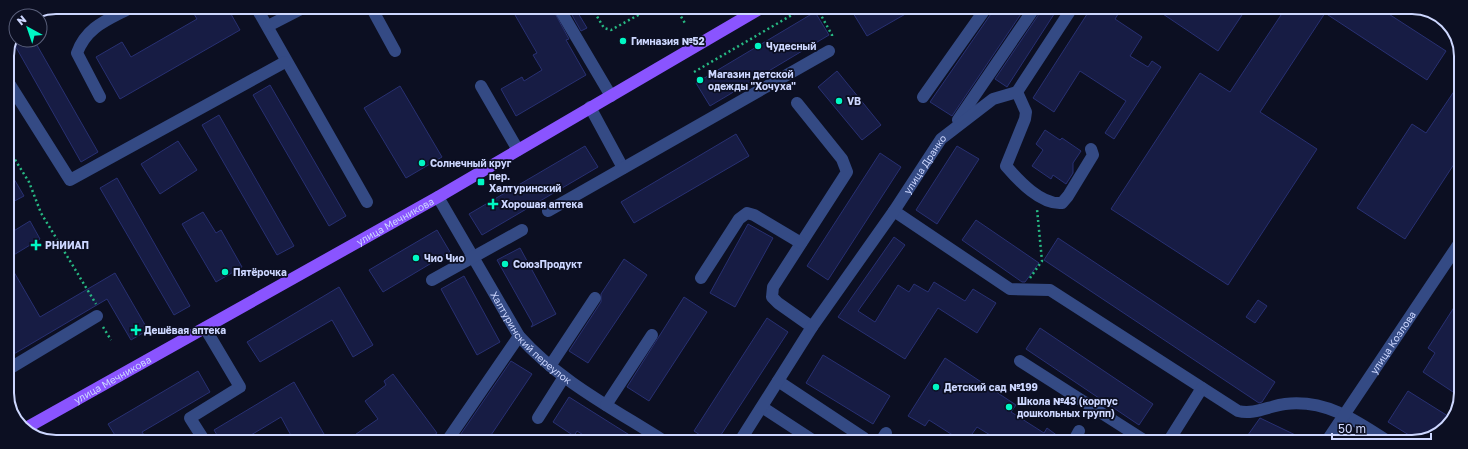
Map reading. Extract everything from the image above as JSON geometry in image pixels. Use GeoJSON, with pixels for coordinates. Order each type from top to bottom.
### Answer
{"type":"FeatureCollection","features":[{"type":"Feature","properties":{"kind":"main road","name":"улица Мечникова"},"geometry":{"type":"LineString","coordinates":[[30,426],[438,197],[751,14]]}},
{"type":"Feature","properties":{"kind":"street"},"geometry":{"type":"LineString","coordinates":[[100,97],[77,53],[81,41],[90,30],[119,14]]}},
{"type":"Feature","properties":{"kind":"street"},"geometry":{"type":"LineString","coordinates":[[260,14],[286,62],[367,202]]}},
{"type":"Feature","properties":{"kind":"street"},"geometry":{"type":"LineString","coordinates":[[268,26],[291,14]]}},
{"type":"Feature","properties":{"kind":"street"},"geometry":{"type":"LineString","coordinates":[[375,14],[395,50]]}},
{"type":"Feature","properties":{"kind":"street"},"geometry":{"type":"LineString","coordinates":[[562,14],[610,96]]}},
{"type":"Feature","properties":{"kind":"street"},"geometry":{"type":"LineString","coordinates":[[923,97],[982,14]]}},
{"type":"Feature","properties":{"kind":"street"},"geometry":{"type":"LineString","coordinates":[[952,129],[1031,14]]}},
{"type":"Feature","properties":{"kind":"street"},"geometry":{"type":"LineString","coordinates":[[1068,14],[1017,92],[1026,112],[1025,119],[1006,166],[1036,194],[1055,204],[1062,203],[1068,196],[1092,155],[1091,149]]}},
{"type":"Feature","properties":{"kind":"street"},"geometry":{"type":"LineString","coordinates":[[548,211],[829,51]]}},
{"type":"Feature","properties":{"kind":"street"},"geometry":{"type":"LineString","coordinates":[[14,91],[70,180],[286,62]]}},
{"type":"Feature","properties":{"kind":"street"},"geometry":{"type":"LineString","coordinates":[[481,86],[518,150]]}},
{"type":"Feature","properties":{"kind":"street","name":"улица Дранко"},"geometry":{"type":"LineString","coordinates":[[744,435],[812,327],[894,211],[942,139],[952,129],[993,99],[1017,92]]}},
{"type":"Feature","properties":{"kind":"street"},"geometry":{"type":"LineString","coordinates":[[797,103],[842,159],[847,172],[773,287],[772,297],[812,327]]}},
{"type":"Feature","properties":{"kind":"street"},"geometry":{"type":"LineString","coordinates":[[590,108],[623,168]]}},
{"type":"Feature","properties":{"kind":"street","name":"Халтуринский переулок"},"geometry":{"type":"LineString","coordinates":[[438,197],[519,336],[550,366],[564,377],[654,435]]}},
{"type":"Feature","properties":{"kind":"street"},"geometry":{"type":"LineString","coordinates":[[894,211],[1010,288],[1050,290],[1238,411],[1247,413],[1285,404],[1308,403],[1345,414],[1378,435]]}},
{"type":"Feature","properties":{"kind":"street"},"geometry":{"type":"LineString","coordinates":[[701,278],[738,219],[746,213],[754,215],[801,243]]}},
{"type":"Feature","properties":{"kind":"street"},"geometry":{"type":"LineString","coordinates":[[432,280],[522,230]]}},
{"type":"Feature","properties":{"kind":"street","name":"улица Козлова"},"geometry":{"type":"LineString","coordinates":[[1331,435],[1454,251]]}},
{"type":"Feature","properties":{"kind":"street"},"geometry":{"type":"LineString","coordinates":[[550,366],[595,298]]}},
{"type":"Feature","properties":{"kind":"street"},"geometry":{"type":"LineString","coordinates":[[14,366],[97,316]]}},
{"type":"Feature","properties":{"kind":"street"},"geometry":{"type":"LineString","coordinates":[[201,435],[190,418],[240,387],[205,328]]}},
{"type":"Feature","properties":{"kind":"street"},"geometry":{"type":"LineString","coordinates":[[606,405],[652,335]]}},
{"type":"Feature","properties":{"kind":"street"},"geometry":{"type":"LineString","coordinates":[[451,435],[519,336]]}},
{"type":"Feature","properties":{"kind":"street"},"geometry":{"type":"LineString","coordinates":[[1020,361],[1136,435]]}},
{"type":"Feature","properties":{"kind":"street"},"geometry":{"type":"LineString","coordinates":[[538,418],[564,377]]}},
{"type":"Feature","properties":{"kind":"street"},"geometry":{"type":"LineString","coordinates":[[778,381],[859,435]]}},
{"type":"Feature","properties":{"kind":"street"},"geometry":{"type":"LineString","coordinates":[[1172,435],[1202,388]]}},
{"type":"Feature","properties":{"kind":"street"},"geometry":{"type":"LineString","coordinates":[[762,407],[805,435]]}},
{"type":"Feature","properties":{"kind":"path"},"geometry":{"type":"LineString","coordinates":[[596,14],[604,28],[611,30],[640,14]]}},
{"type":"Feature","properties":{"kind":"path"},"geometry":{"type":"LineString","coordinates":[[680,14],[686,25]]}},
{"type":"Feature","properties":{"kind":"path"},"geometry":{"type":"LineString","coordinates":[[694,72],[794,14]]}},
{"type":"Feature","properties":{"kind":"path"},"geometry":{"type":"LineString","coordinates":[[820,14],[832,35],[829,51]]}},
{"type":"Feature","properties":{"kind":"path"},"geometry":{"type":"LineString","coordinates":[[14,158],[29,182],[41,213],[102,313],[97,316],[111,340]]}},
{"type":"Feature","properties":{"kind":"path"},"geometry":{"type":"LineString","coordinates":[[1023,288],[1042,261],[1036,194]]}},
{"type":"Feature","properties":{"kind":"building"},"geometry":{"type":"Polygon","coordinates":[[[194,14],[231,14],[240,30],[120,99],[96,57],[122,42],[131,57],[197,19],[194,14]]]}},
{"type":"Feature","properties":{"kind":"building"},"geometry":{"type":"Polygon","coordinates":[[[514,14],[555,14],[569,39],[566,40],[586,75],[516,116],[501,89],[522,77],[524,81],[542,70],[533,55],[537,53],[514,14]]]}},
{"type":"Feature","properties":{"kind":"building"},"geometry":{"type":"Polygon","coordinates":[[[571,14],[579,14],[587,28],[581,31],[571,14]]]}},
{"type":"Feature","properties":{"kind":"building"},"geometry":{"type":"Polygon","coordinates":[[[812,14],[816,14],[829,35],[710,106],[696,83],[812,14]]]}},
{"type":"Feature","properties":{"kind":"building"},"geometry":{"type":"Polygon","coordinates":[[[854,14],[906,14],[867,36],[854,14]]]}},
{"type":"Feature","properties":{"kind":"building"},"geometry":{"type":"Polygon","coordinates":[[[991,14],[1021,14],[952,116],[930,102],[991,14]]]}},
{"type":"Feature","properties":{"kind":"building"},"geometry":{"type":"Polygon","coordinates":[[[1039,14],[1054,14],[1007,87],[995,79],[1039,14]]]}},
{"type":"Feature","properties":{"kind":"building"},"geometry":{"type":"Polygon","coordinates":[[[1087,14],[1118,14],[1115,19],[1142,37],[1130,56],[1148,67],[1152,61],[1161,67],[1114,139],[1105,133],[1126,101],[1080,71],[1054,112],[1033,98],[1087,14]]]}},
{"type":"Feature","properties":{"kind":"building"},"geometry":{"type":"Polygon","coordinates":[[[1163,14],[1243,14],[1218,51],[1163,14]]]}},
{"type":"Feature","properties":{"kind":"building"},"geometry":{"type":"Polygon","coordinates":[[[1282,14],[1324,14],[1260,112],[1317,149],[1228,285],[1111,209],[1200,73],[1230,92],[1282,14]]]}},
{"type":"Feature","properties":{"kind":"building"},"geometry":{"type":"Polygon","coordinates":[[[1327,14],[1389,14],[1446,51],[1427,80],[1327,14]]]}},
{"type":"Feature","properties":{"kind":"building"},"geometry":{"type":"Polygon","coordinates":[[[16,48],[39,48],[98,152],[81,162],[16,48]]]}},
{"type":"Feature","properties":{"kind":"building"},"geometry":{"type":"Polygon","coordinates":[[[837,71],[881,125],[862,140],[818,87],[837,71]]]}},
{"type":"Feature","properties":{"kind":"building"},"geometry":{"type":"Polygon","coordinates":[[[270,85],[346,216],[329,226],[253,95],[270,85]]]}},
{"type":"Feature","properties":{"kind":"building"},"geometry":{"type":"Polygon","coordinates":[[[400,86],[442,157],[406,178],[364,108],[400,86]]]}},
{"type":"Feature","properties":{"kind":"building"},"geometry":{"type":"Polygon","coordinates":[[[1454,91],[1454,164],[1405,239],[1357,208],[1412,124],[1426,133],[1454,91]]]}},
{"type":"Feature","properties":{"kind":"building"},"geometry":{"type":"Polygon","coordinates":[[[219,115],[294,246],[277,255],[202,125],[219,115]]]}},
{"type":"Feature","properties":{"kind":"building"},"geometry":{"type":"Polygon","coordinates":[[[1045,130],[1060,140],[1062,138],[1081,151],[1073,163],[1073,173],[1066,184],[1053,175],[1051,179],[1032,166],[1043,150],[1036,144],[1045,130]]]}},
{"type":"Feature","properties":{"kind":"building"},"geometry":{"type":"Polygon","coordinates":[[[736,134],[749,156],[634,223],[621,202],[736,134]]]}},
{"type":"Feature","properties":{"kind":"building"},"geometry":{"type":"Polygon","coordinates":[[[178,141],[197,170],[160,194],[141,164],[178,141]]]}},
{"type":"Feature","properties":{"kind":"building"},"geometry":{"type":"Polygon","coordinates":[[[585,146],[598,167],[482,235],[469,214],[585,146]]]}},
{"type":"Feature","properties":{"kind":"building"},"geometry":{"type":"Polygon","coordinates":[[[957,146],[979,159],[937,224],[916,210],[957,146]]]}},
{"type":"Feature","properties":{"kind":"building"},"geometry":{"type":"Polygon","coordinates":[[[880,153],[901,167],[828,280],[807,266],[880,153]]]}},
{"type":"Feature","properties":{"kind":"building"},"geometry":{"type":"Polygon","coordinates":[[[117,178],[190,306],[174,315],[100,188],[117,178]]]}},
{"type":"Feature","properties":{"kind":"building"},"geometry":{"type":"Polygon","coordinates":[[[14,179],[24,196],[14,201],[14,179]]]}},
{"type":"Feature","properties":{"kind":"building"},"geometry":{"type":"Polygon","coordinates":[[[203,212],[216,233],[221,230],[242,267],[216,282],[182,224],[203,212]]]}},
{"type":"Feature","properties":{"kind":"building"},"geometry":{"type":"Polygon","coordinates":[[[976,220],[1039,263],[1025,282],[1022,282],[962,240],[976,220]]]}},
{"type":"Feature","properties":{"kind":"building"},"geometry":{"type":"Polygon","coordinates":[[[30,221],[40,239],[14,255],[14,231],[30,221]]]}},
{"type":"Feature","properties":{"kind":"building"},"geometry":{"type":"Polygon","coordinates":[[[748,224],[773,238],[735,307],[710,293],[748,224]]]}},
{"type":"Feature","properties":{"kind":"building"},"geometry":{"type":"Polygon","coordinates":[[[437,230],[450,252],[383,292],[369,270],[437,230]]]}},
{"type":"Feature","properties":{"kind":"building"},"geometry":{"type":"Polygon","coordinates":[[[894,237],[905,245],[858,311],[875,322],[898,285],[909,292],[914,284],[928,292],[934,282],[965,301],[973,289],[996,303],[977,333],[938,308],[905,359],[838,317],[894,237]]]}},
{"type":"Feature","properties":{"kind":"building"},"geometry":{"type":"Polygon","coordinates":[[[1058,238],[1275,382],[1262,402],[1259,403],[1044,260],[1058,238]]]}},
{"type":"Feature","properties":{"kind":"building"},"geometry":{"type":"Polygon","coordinates":[[[520,248],[556,314],[531,327],[533,324],[497,260],[520,248]]]}},
{"type":"Feature","properties":{"kind":"building"},"geometry":{"type":"Polygon","coordinates":[[[624,259],[647,275],[588,363],[569,351],[601,302],[601,294],[624,259]]]}},
{"type":"Feature","properties":{"kind":"building"},"geometry":{"type":"Polygon","coordinates":[[[14,272],[40,317],[115,273],[148,330],[131,340],[107,299],[14,354],[14,272]]]}},
{"type":"Feature","properties":{"kind":"building"},"geometry":{"type":"Polygon","coordinates":[[[464,276],[500,342],[477,355],[441,289],[464,276]]]}},
{"type":"Feature","properties":{"kind":"building"},"geometry":{"type":"Polygon","coordinates":[[[339,287],[373,345],[353,357],[332,320],[260,362],[247,342],[339,287]]]}},
{"type":"Feature","properties":{"kind":"building"},"geometry":{"type":"Polygon","coordinates":[[[684,297],[707,312],[649,401],[627,387],[684,297]]]}},
{"type":"Feature","properties":{"kind":"building"},"geometry":{"type":"Polygon","coordinates":[[[1258,300],[1267,306],[1255,323],[1246,317],[1258,300]]]}},
{"type":"Feature","properties":{"kind":"building"},"geometry":{"type":"Polygon","coordinates":[[[1454,307],[1454,393],[1423,372],[1435,353],[1428,348],[1454,307]]]}},
{"type":"Feature","properties":{"kind":"building"},"geometry":{"type":"Polygon","coordinates":[[[767,318],[788,332],[721,435],[700,435],[694,431],[767,318]]]}},
{"type":"Feature","properties":{"kind":"building"},"geometry":{"type":"Polygon","coordinates":[[[1040,328],[1153,404],[1139,425],[1026,349],[1040,328]]]}},
{"type":"Feature","properties":{"kind":"building"},"geometry":{"type":"Polygon","coordinates":[[[823,355],[890,396],[873,424],[806,383],[823,355]]]}},
{"type":"Feature","properties":{"kind":"building"},"geometry":{"type":"Polygon","coordinates":[[[945,358],[1016,405],[1011,412],[1044,433],[1047,428],[1056,435],[990,435],[977,427],[971,435],[953,435],[929,420],[925,426],[908,416],[945,358]]]}},
{"type":"Feature","properties":{"kind":"building"},"geometry":{"type":"Polygon","coordinates":[[[511,361],[532,374],[491,435],[460,435],[511,361]]]}},
{"type":"Feature","properties":{"kind":"building"},"geometry":{"type":"Polygon","coordinates":[[[198,371],[210,392],[142,432],[144,435],[115,435],[108,424],[198,371]]]}},
{"type":"Feature","properties":{"kind":"building"},"geometry":{"type":"Polygon","coordinates":[[[393,374],[437,433],[434,435],[355,435],[378,419],[365,401],[386,385],[384,381],[393,374]]]}},
{"type":"Feature","properties":{"kind":"building"},"geometry":{"type":"Polygon","coordinates":[[[294,382],[325,435],[291,435],[281,417],[251,435],[217,435],[214,430],[294,382]]]}},
{"type":"Feature","properties":{"kind":"building"},"geometry":{"type":"Polygon","coordinates":[[[1408,391],[1447,416],[1438,426],[1425,433],[1417,435],[1409,435],[1388,422],[1408,391]]]}},
{"type":"Feature","properties":{"kind":"building"},"geometry":{"type":"Polygon","coordinates":[[[569,397],[629,435],[583,435],[577,431],[575,435],[572,435],[553,422],[569,397]]]}},
{"type":"Feature","properties":{"kind":"building"},"geometry":{"type":"Polygon","coordinates":[[[1260,418],[1295,435],[1248,435],[1260,418]]]}},
{"type":"Feature","properties":{"kind":"place","name":"Гимназия №52"},"geometry":{"type":"Point","coordinates":[623,41]}},
{"type":"Feature","properties":{"kind":"place","name":"Чудесный"},"geometry":{"type":"Point","coordinates":[758,46]}},
{"type":"Feature","properties":{"kind":"place","name":"Магазин детской одежды \"Хочуха\""},"geometry":{"type":"Point","coordinates":[700,80]}},
{"type":"Feature","properties":{"kind":"place","name":"VB"},"geometry":{"type":"Point","coordinates":[839,101]}},
{"type":"Feature","properties":{"kind":"place","name":"Солнечный круг"},"geometry":{"type":"Point","coordinates":[422,163]}},
{"type":"Feature","properties":{"kind":"place","name":"пер. Халтуринский"},"geometry":{"type":"Point","coordinates":[481,182]}},
{"type":"Feature","properties":{"kind":"place","name":"Хорошая аптека"},"geometry":{"type":"Point","coordinates":[493,204]}},
{"type":"Feature","properties":{"kind":"place","name":"РНИИАП"},"geometry":{"type":"Point","coordinates":[36,245]}},
{"type":"Feature","properties":{"kind":"place","name":"Чио Чио"},"geometry":{"type":"Point","coordinates":[416,258]}},
{"type":"Feature","properties":{"kind":"place","name":"СоюзПродукт"},"geometry":{"type":"Point","coordinates":[505,264]}},
{"type":"Feature","properties":{"kind":"place","name":"Пятёрочка"},"geometry":{"type":"Point","coordinates":[225,272]}},
{"type":"Feature","properties":{"kind":"place","name":"Дешёвая аптека"},"geometry":{"type":"Point","coordinates":[136,330]}},
{"type":"Feature","properties":{"kind":"place","name":"Детский сад №199"},"geometry":{"type":"Point","coordinates":[936,387]}},
{"type":"Feature","properties":{"kind":"place","name":"Школа №43 (корпус дошкольных групп)"},"geometry":{"type":"Point","coordinates":[1009,407]}}]}
